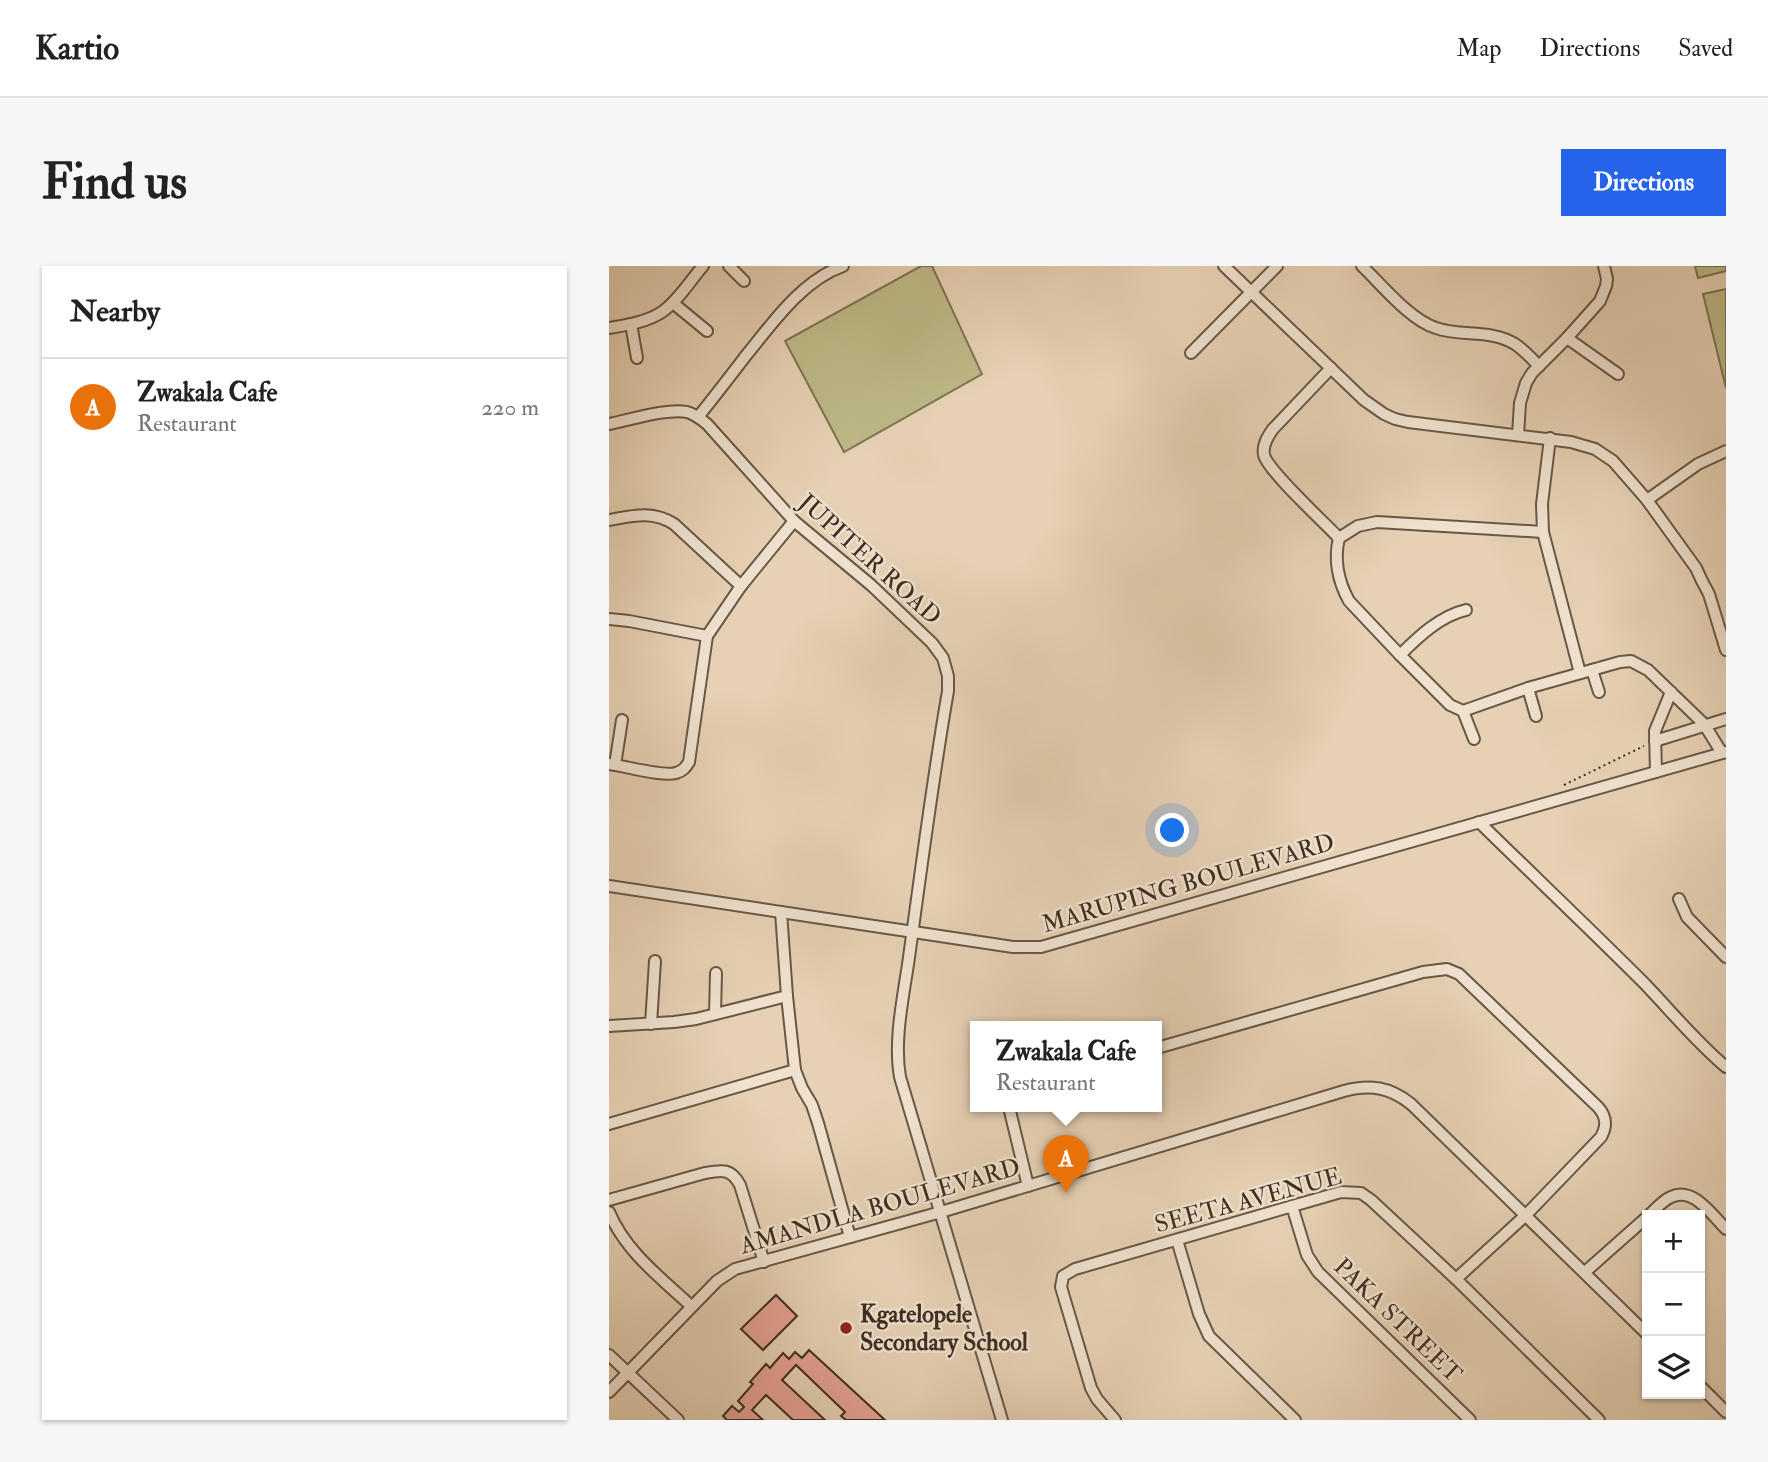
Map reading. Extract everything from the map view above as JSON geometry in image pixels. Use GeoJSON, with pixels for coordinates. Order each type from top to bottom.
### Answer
{"type":"FeatureCollection","features":[{"type":"Feature","properties":{"kind":"street"},"geometry":{"type":"LineString","coordinates":[[609,328],[655,316],[673,303],[702,266]]}},
{"type":"Feature","properties":{"kind":"street"},"geometry":{"type":"LineString","coordinates":[[729,266],[744,281]]}},
{"type":"Feature","properties":{"kind":"street"},"geometry":{"type":"LineString","coordinates":[[609,424],[680,412],[698,417],[762,336],[804,290],[827,273],[843,266]]}},
{"type":"Feature","properties":{"kind":"street"},"geometry":{"type":"LineString","coordinates":[[1224,266],[1364,400],[1384,414],[1422,424],[1584,444],[1604,454],[1622,470],[1647,500],[1696,568],[1709,594],[1726,650]]}},
{"type":"Feature","properties":{"kind":"street"},"geometry":{"type":"LineString","coordinates":[[1191,353],[1277,266]]}},
{"type":"Feature","properties":{"kind":"street"},"geometry":{"type":"LineString","coordinates":[[1362,266],[1422,322],[1453,332],[1503,338],[1520,348],[1539,366]]}},
{"type":"Feature","properties":{"kind":"street"},"geometry":{"type":"LineString","coordinates":[[1518,435],[1522,392],[1532,373],[1605,294],[1607,279],[1604,266]]}},
{"type":"Feature","properties":{"kind":"street"},"geometry":{"type":"LineString","coordinates":[[673,303],[706,331]]}},
{"type":"Feature","properties":{"kind":"street"},"geometry":{"type":"LineString","coordinates":[[631,324],[637,358]]}},
{"type":"Feature","properties":{"kind":"street"},"geometry":{"type":"LineString","coordinates":[[1567,338],[1618,374]]}},
{"type":"Feature","properties":{"kind":"street"},"geometry":{"type":"LineString","coordinates":[[1331,369],[1273,429],[1263,447],[1264,455],[1273,470],[1339,538]]}},
{"type":"Feature","properties":{"kind":"street","name":"JUPITER ROAD"},"geometry":{"type":"LineString","coordinates":[[698,417],[794,521],[917,627],[938,650],[949,676],[899,1035],[898,1060],[900,1077],[1002,1420]]}},
{"type":"Feature","properties":{"kind":"street"},"geometry":{"type":"LineString","coordinates":[[1550,438],[1542,504],[1543,532],[1580,673]]}},
{"type":"Feature","properties":{"kind":"street"},"geometry":{"type":"LineString","coordinates":[[1647,500],[1698,464],[1726,451]]}},
{"type":"Feature","properties":{"kind":"street"},"geometry":{"type":"LineString","coordinates":[[609,520],[647,514],[667,520],[741,586]]}},
{"type":"Feature","properties":{"kind":"street"},"geometry":{"type":"LineString","coordinates":[[622,720],[612,765],[670,774],[681,771],[688,762],[707,636],[741,586],[794,521]]}},
{"type":"Feature","properties":{"kind":"street"},"geometry":{"type":"LineString","coordinates":[[1339,538],[1358,526],[1377,522],[1543,532]]}},
{"type":"Feature","properties":{"kind":"street"},"geometry":{"type":"LineString","coordinates":[[1339,538],[1338,569],[1344,592],[1355,608],[1450,705],[1463,711],[1528,688],[1631,661],[1648,670],[1706,726],[1724,752]]}},
{"type":"Feature","properties":{"kind":"street"},"geometry":{"type":"LineString","coordinates":[[1400,655],[1441,621],[1453,613],[1466,610]]}},
{"type":"Feature","properties":{"kind":"street"},"geometry":{"type":"LineString","coordinates":[[609,619],[707,636]]}},
{"type":"Feature","properties":{"kind":"street"},"geometry":{"type":"LineString","coordinates":[[1592,670],[1598,692]]}},
{"type":"Feature","properties":{"kind":"street"},"geometry":{"type":"LineString","coordinates":[[1528,688],[1536,716]]}},
{"type":"Feature","properties":{"kind":"street"},"geometry":{"type":"LineString","coordinates":[[1656,772],[1655,731],[1671,692]]}},
{"type":"Feature","properties":{"kind":"street"},"geometry":{"type":"LineString","coordinates":[[1463,711],[1474,740]]}},
{"type":"Feature","properties":{"kind":"street"},"geometry":{"type":"LineString","coordinates":[[1655,741],[1726,719]]}},
{"type":"Feature","properties":{"kind":"street","name":"MARUPING BOULEVARD"},"geometry":{"type":"LineString","coordinates":[[609,886],[1023,948],[1041,947],[1724,752]]}},
{"type":"Feature","properties":{"kind":"street"},"geometry":{"type":"LineString","coordinates":[[1479,822],[1583,922],[1707,1051],[1726,1067]]}},
{"type":"Feature","properties":{"kind":"street"},"geometry":{"type":"LineString","coordinates":[[1679,899],[1687,917],[1726,957]]}},
{"type":"Feature","properties":{"kind":"street"},"geometry":{"type":"LineString","coordinates":[[781,912],[795,1070],[818,1123],[850,1237]]}},
{"type":"Feature","properties":{"kind":"street"},"geometry":{"type":"LineString","coordinates":[[651,1024],[655,961]]}},
{"type":"Feature","properties":{"kind":"street"},"geometry":{"type":"LineString","coordinates":[[1162,1047],[1423,972],[1453,970],[1465,979],[1603,1112],[1605,1130],[1526,1215],[1456,1279]]}},
{"type":"Feature","properties":{"kind":"street"},"geometry":{"type":"LineString","coordinates":[[715,1014],[716,973]]}},
{"type":"Feature","properties":{"kind":"street"},"geometry":{"type":"LineString","coordinates":[[609,1026],[674,1022],[787,996]]}},
{"type":"Feature","properties":{"kind":"street"},"geometry":{"type":"LineString","coordinates":[[609,1124],[795,1070]]}},
{"type":"Feature","properties":{"kind":"street","name":"AMANDLA BOULEVARD"},"geometry":{"type":"LineString","coordinates":[[609,1392],[691,1306],[727,1273],[1344,1091],[1375,1087],[1394,1092],[1411,1104],[1642,1329]]}},
{"type":"Feature","properties":{"kind":"street"},"geometry":{"type":"LineString","coordinates":[[1010,1112],[1028,1186]]}},
{"type":"Feature","properties":{"kind":"street"},"geometry":{"type":"LineString","coordinates":[[609,1200],[705,1173],[729,1172],[740,1185],[764,1262]]}},
{"type":"Feature","properties":{"kind":"street","name":"SEETA AVENUE"},"geometry":{"type":"LineString","coordinates":[[1115,1420],[1091,1388],[1061,1287],[1066,1273],[1341,1192],[1361,1193],[1371,1200],[1456,1279],[1599,1420]]}},
{"type":"Feature","properties":{"kind":"street"},"geometry":{"type":"LineString","coordinates":[[1654,1210],[1666,1199],[1686,1195],[1697,1200],[1726,1229]]}},
{"type":"Feature","properties":{"kind":"street","name":"PAKA STREET"},"geometry":{"type":"LineString","coordinates":[[1291,1206],[1307,1255],[1318,1272],[1469,1420]]}},
{"type":"Feature","properties":{"kind":"street"},"geometry":{"type":"LineString","coordinates":[[609,1212],[628,1245],[691,1306]]}},
{"type":"Feature","properties":{"kind":"street"},"geometry":{"type":"LineString","coordinates":[[1585,1272],[1642,1221]]}},
{"type":"Feature","properties":{"kind":"street"},"geometry":{"type":"LineString","coordinates":[[1177,1240],[1199,1314],[1209,1336],[1295,1420]]}},
{"type":"Feature","properties":{"kind":"street"},"geometry":{"type":"LineString","coordinates":[[609,1354],[678,1420]]}},
{"type":"Feature","properties":{"kind":"street"},"geometry":{"type":"LineString","coordinates":[[1705,1391],[1726,1412]]}},
{"type":"Feature","properties":{"kind":"street"},"geometry":{"type":"LineString","coordinates":[[1581,1420],[1590,1411]]}},
{"type":"Feature","properties":{"kind":"path"},"geometry":{"type":"LineString","coordinates":[[1564,786],[1655,741]]}},
{"type":"Feature","properties":{"kind":"shaded area"},"geometry":{"type":"Polygon","coordinates":[[[921,266],[932,266],[982,374],[844,452],[785,341],[921,266]]]}},
{"type":"Feature","properties":{"kind":"shaded area"},"geometry":{"type":"Polygon","coordinates":[[[1695,266],[1726,266],[1726,271],[1698,278],[1695,266]]]}},
{"type":"Feature","properties":{"kind":"shaded area"},"geometry":{"type":"Polygon","coordinates":[[[1726,289],[1726,388],[1703,294],[1726,289]]]}},
{"type":"Feature","properties":{"kind":"building"},"geometry":{"type":"Polygon","coordinates":[[[776,1295],[797,1316],[763,1350],[741,1329],[776,1295]]]}},
{"type":"Feature","properties":{"kind":"building"},"geometry":{"type":"Polygon","coordinates":[[[809,1350],[885,1420],[846,1420],[841,1416],[845,1412],[796,1365],[782,1380],[825,1420],[793,1420],[766,1395],[752,1410],[763,1420],[727,1420],[723,1416],[732,1406],[739,1412],[744,1407],[738,1401],[766,1364],[770,1368],[783,1353],[789,1359],[795,1352],[802,1358],[809,1350]]]}},
{"type":"Feature","properties":{"kind":"place","name":"Zwakala Cafe"},"geometry":{"type":"Point","coordinates":[1066,1193]}},
{"type":"Feature","properties":{"kind":"place","name":"Kgatelopele Secondary School"},"geometry":{"type":"Point","coordinates":[846,1328]}}]}
